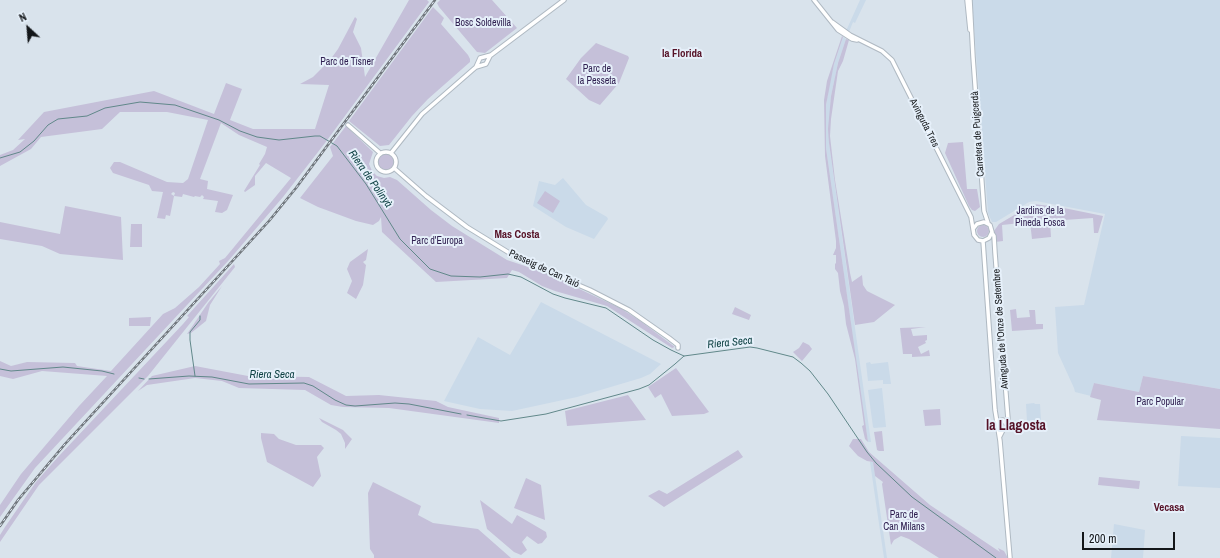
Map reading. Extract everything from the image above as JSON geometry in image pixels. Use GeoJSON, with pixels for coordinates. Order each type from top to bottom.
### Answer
{"type":"FeatureCollection","features":[{"type":"Feature","properties":{"kind":"main road"},"geometry":{"type":"LineString","coordinates":[[391,153],[422,114],[476,67],[486,64],[486,59],[564,0]]}},
{"type":"Feature","properties":{"kind":"main road","name":"Avinguda Tres"},"geometry":{"type":"LineString","coordinates":[[814,0],[834,26],[842,33],[852,39],[863,42],[882,51],[895,65],[971,217],[973,229]]}},
{"type":"Feature","properties":{"kind":"main road","name":"Carretera de Puigcerdà"},"geometry":{"type":"LineString","coordinates":[[967,0],[973,57]]}},
{"type":"Feature","properties":{"kind":"main road","name":"Carretera de Puigcerdà"},"geometry":{"type":"LineString","coordinates":[[970,0],[984,211],[988,223]]}},
{"type":"Feature","properties":{"kind":"main road"},"geometry":{"type":"LineString","coordinates":[[968,6],[971,11],[968,16]]}},
{"type":"Feature","properties":{"kind":"main road"},"geometry":{"type":"LineString","coordinates":[[476,67],[480,58],[486,59]]}},
{"type":"Feature","properties":{"kind":"main road"},"geometry":{"type":"LineString","coordinates":[[478,61],[481,65]]}},
{"type":"Feature","properties":{"kind":"main road"},"geometry":{"type":"LineString","coordinates":[[348,125],[380,153],[391,153],[396,159],[396,162],[394,168],[389,172],[380,170],[377,166],[376,161],[380,153]]}},
{"type":"Feature","properties":{"kind":"main road","name":"Passeig de Can Taió"},"geometry":{"type":"LineString","coordinates":[[394,168],[426,196],[473,231],[510,254],[590,290],[628,310],[669,338],[678,345],[678,348]]}},
{"type":"Feature","properties":{"kind":"main road","name":"Carretera de Puigcerdà"},"geometry":{"type":"LineString","coordinates":[[980,222],[984,211]]}},
{"type":"Feature","properties":{"kind":"main road"},"geometry":{"type":"LineString","coordinates":[[971,217],[980,222],[988,223],[992,227],[992,233],[989,238],[983,241],[975,237],[973,229],[980,222]]}},
{"type":"Feature","properties":{"kind":"main road","name":"Avinguda de l'Onze de Setembre"},"geometry":{"type":"LineString","coordinates":[[992,233],[994,236],[1008,419],[1007,424]]}},
{"type":"Feature","properties":{"kind":"main road","name":"Avinguda de l'Onze de Setembre"},"geometry":{"type":"LineString","coordinates":[[983,241],[997,425],[1000,440],[1010,558]]}},
{"type":"Feature","properties":{"kind":"main road"},"geometry":{"type":"LineString","coordinates":[[1001,420],[1005,421],[1007,424],[1006,428],[1003,430],[1000,430],[997,425],[1001,420]]}},
{"type":"Feature","properties":{"kind":"main road","name":"Avinguda de l'Onze de Setembre"},"geometry":{"type":"LineString","coordinates":[[1000,440],[1003,430]]}},
{"type":"Feature","properties":{"kind":"shaded area"},"geometry":{"type":"Polygon","coordinates":[[[860,0],[866,0],[855,23],[853,22],[849,32],[846,31],[860,0]]]}},
{"type":"Feature","properties":{"kind":"shaded area"},"geometry":{"type":"Polygon","coordinates":[[[972,0],[1220,0],[1220,389],[1143,376],[1139,392],[1094,383],[1091,396],[1075,392],[1058,353],[1055,307],[1084,305],[1105,214],[1036,201],[1029,202],[996,222],[992,222],[988,213],[972,0]]]}},
{"type":"Feature","properties":{"kind":"shaded area"},"geometry":{"type":"Polygon","coordinates":[[[843,37],[846,39],[838,63],[831,96],[829,143],[871,442],[868,442],[865,424],[826,148],[826,105],[829,85],[843,37]]]}},
{"type":"Feature","properties":{"kind":"shaded area"},"geometry":{"type":"Polygon","coordinates":[[[563,178],[586,205],[607,217],[608,219],[594,239],[566,227],[533,206],[539,181],[555,185],[563,178]]]}},
{"type":"Feature","properties":{"kind":"shaded area"},"geometry":{"type":"Polygon","coordinates":[[[541,302],[661,364],[650,374],[641,378],[577,397],[512,411],[480,409],[444,401],[478,337],[510,355],[541,302]]]}},
{"type":"Feature","properties":{"kind":"shaded area"},"geometry":{"type":"Polygon","coordinates":[[[870,362],[871,364],[888,362],[891,384],[883,384],[883,380],[868,381],[866,363],[870,362]]]}},
{"type":"Feature","properties":{"kind":"shaded area"},"geometry":{"type":"Polygon","coordinates":[[[882,388],[886,427],[874,428],[868,390],[882,388]]]}},
{"type":"Feature","properties":{"kind":"shaded area"},"geometry":{"type":"Polygon","coordinates":[[[1026,404],[1040,404],[1041,420],[1043,420],[1043,424],[1030,425],[1027,421],[1026,404]]]}},
{"type":"Feature","properties":{"kind":"shaded area"},"geometry":{"type":"Polygon","coordinates":[[[1181,436],[1220,438],[1220,488],[1178,486],[1181,436]]]}},
{"type":"Feature","properties":{"kind":"shaded area"},"geometry":{"type":"Polygon","coordinates":[[[870,462],[873,462],[887,558],[884,558],[870,462]]]}},
{"type":"Feature","properties":{"kind":"shaded area"},"geometry":{"type":"Polygon","coordinates":[[[1114,524],[1145,530],[1143,558],[1111,558],[1114,524]]]}},
{"type":"Feature","properties":{"kind":"green space","name":"Parc de Tísner"},"geometry":{"type":"Polygon","coordinates":[[[409,0],[427,0],[429,2],[325,143],[283,197],[229,260],[35,468],[0,517],[0,505],[21,474],[79,406],[107,376],[42,371],[13,379],[0,376],[0,361],[11,366],[27,362],[75,363],[77,366],[111,371],[163,314],[175,308],[199,287],[220,264],[219,261],[225,258],[291,178],[266,163],[255,176],[255,185],[245,192],[244,191],[260,165],[259,164],[267,147],[239,135],[221,123],[200,179],[208,181],[207,189],[233,195],[227,210],[222,213],[215,212],[218,201],[203,199],[204,197],[202,195],[200,197],[183,194],[182,197],[174,196],[170,216],[166,215],[165,219],[157,218],[163,192],[152,191],[149,185],[113,173],[110,168],[114,162],[120,162],[167,182],[183,183],[188,179],[208,120],[167,112],[120,112],[102,129],[41,137],[31,149],[0,166],[0,155],[13,150],[25,139],[18,140],[44,112],[154,91],[214,114],[226,83],[242,89],[230,120],[253,129],[315,129],[329,85],[300,84],[313,77],[330,60],[338,49],[355,17],[357,19],[353,32],[361,48],[365,77],[409,0]]]}},
{"type":"Feature","properties":{"kind":"green space","name":"Bosc Soldevilla"},"geometry":{"type":"Polygon","coordinates":[[[440,0],[492,0],[517,28],[485,53],[477,52],[439,7],[437,3],[440,0]]]}},
{"type":"Feature","properties":{"kind":"green space"},"geometry":{"type":"Polygon","coordinates":[[[433,7],[444,18],[441,24],[468,55],[470,62],[428,99],[412,116],[389,145],[380,146],[349,121],[433,7]]]}},
{"type":"Feature","properties":{"kind":"green space"},"geometry":{"type":"Polygon","coordinates":[[[842,36],[843,37],[834,64],[826,105],[826,148],[868,442],[865,439],[862,426],[864,425],[855,359],[846,324],[838,273],[835,269],[836,255],[833,255],[836,248],[836,241],[825,156],[824,100],[827,81],[842,36]]]}},
{"type":"Feature","properties":{"kind":"green space"},"geometry":{"type":"Polygon","coordinates":[[[846,39],[849,40],[843,61],[838,71],[830,136],[835,180],[850,273],[852,282],[862,275],[863,285],[867,291],[895,305],[874,322],[855,325],[829,143],[828,129],[831,96],[838,63],[846,39]]]}},
{"type":"Feature","properties":{"kind":"green space","name":"Parc de la Pesseta"},"geometry":{"type":"Polygon","coordinates":[[[596,43],[628,56],[629,58],[619,83],[600,105],[589,100],[566,79],[581,58],[596,43]]]}},
{"type":"Feature","properties":{"kind":"green space","name":"Parc d'Europa"},"geometry":{"type":"Polygon","coordinates":[[[346,126],[373,152],[369,164],[372,171],[377,176],[384,178],[390,177],[397,180],[452,226],[507,260],[543,272],[620,308],[639,320],[675,347],[672,348],[607,306],[555,291],[542,286],[519,272],[512,270],[507,278],[436,282],[382,232],[381,217],[379,221],[373,225],[356,221],[318,207],[300,198],[333,156],[330,147],[346,126]]]}},
{"type":"Feature","properties":{"kind":"green space"},"geometry":{"type":"Polygon","coordinates":[[[963,142],[967,189],[977,189],[980,207],[975,211],[969,206],[945,153],[948,143],[963,142]]]}},
{"type":"Feature","properties":{"kind":"green space"},"geometry":{"type":"Polygon","coordinates":[[[386,154],[393,159],[394,162],[389,169],[386,170],[379,165],[378,162],[383,155],[386,154]]]}},
{"type":"Feature","properties":{"kind":"green space"},"geometry":{"type":"Polygon","coordinates":[[[545,191],[560,201],[553,213],[537,203],[545,191]]]}},
{"type":"Feature","properties":{"kind":"green space","name":"Jardins de la Pineda Fosca"},"geometry":{"type":"Polygon","coordinates":[[[1033,204],[1059,207],[1103,216],[1098,233],[1094,233],[1093,218],[1050,221],[1051,237],[1032,239],[1030,222],[1002,225],[1003,241],[995,242],[994,231],[999,224],[1033,204]]]}},
{"type":"Feature","properties":{"kind":"green space"},"geometry":{"type":"Polygon","coordinates":[[[65,206],[121,217],[123,260],[60,254],[42,246],[0,239],[0,222],[60,234],[65,206]]]}},
{"type":"Feature","properties":{"kind":"green space"},"geometry":{"type":"Polygon","coordinates":[[[131,224],[142,224],[142,247],[130,247],[131,224]]]}},
{"type":"Feature","properties":{"kind":"green space"},"geometry":{"type":"Polygon","coordinates":[[[981,225],[985,225],[989,231],[985,237],[981,237],[977,233],[977,229],[981,225]]]}},
{"type":"Feature","properties":{"kind":"green space"},"geometry":{"type":"Polygon","coordinates":[[[368,249],[366,260],[363,262],[366,265],[363,285],[356,299],[347,293],[352,281],[347,269],[350,262],[368,249]]]}},
{"type":"Feature","properties":{"kind":"green space"},"geometry":{"type":"Polygon","coordinates":[[[234,264],[235,267],[148,376],[39,485],[0,542],[0,535],[36,482],[183,324],[189,317],[187,316],[234,264]]]}},
{"type":"Feature","properties":{"kind":"green space"},"geometry":{"type":"Polygon","coordinates":[[[222,286],[210,305],[206,321],[191,333],[187,334],[208,303],[222,286]]]}},
{"type":"Feature","properties":{"kind":"green space"},"geometry":{"type":"Polygon","coordinates":[[[735,307],[751,315],[749,320],[732,314],[735,307]]]}},
{"type":"Feature","properties":{"kind":"green space"},"geometry":{"type":"Polygon","coordinates":[[[1016,309],[1017,318],[1030,317],[1029,310],[1035,310],[1036,324],[1043,324],[1043,329],[1012,331],[1010,310],[1016,309]]]}},
{"type":"Feature","properties":{"kind":"green space"},"geometry":{"type":"Polygon","coordinates":[[[151,317],[150,326],[129,326],[129,318],[151,317]]]}},
{"type":"Feature","properties":{"kind":"green space"},"geometry":{"type":"Polygon","coordinates":[[[926,327],[911,329],[913,336],[927,335],[927,340],[925,341],[926,343],[918,347],[921,354],[929,350],[930,356],[912,357],[912,354],[903,354],[900,328],[926,327]]]}},
{"type":"Feature","properties":{"kind":"green space"},"geometry":{"type":"Polygon","coordinates":[[[803,342],[809,345],[812,349],[802,361],[793,352],[799,348],[803,342]]]}},
{"type":"Feature","properties":{"kind":"green space"},"geometry":{"type":"Polygon","coordinates":[[[195,366],[248,376],[309,377],[346,396],[379,395],[436,401],[448,407],[499,418],[499,423],[389,408],[343,407],[331,405],[305,390],[239,388],[222,381],[195,378],[147,385],[138,391],[152,376],[195,366]]]}},
{"type":"Feature","properties":{"kind":"green space"},"geometry":{"type":"Polygon","coordinates":[[[676,368],[709,412],[704,414],[672,416],[661,394],[655,398],[648,387],[676,368]]]}},
{"type":"Feature","properties":{"kind":"green space","name":"Parc Popular"},"geometry":{"type":"Polygon","coordinates":[[[1143,376],[1220,389],[1220,429],[1097,420],[1101,400],[1090,397],[1094,383],[1139,392],[1143,376]]]}},
{"type":"Feature","properties":{"kind":"green space"},"geometry":{"type":"Polygon","coordinates":[[[628,395],[646,420],[567,426],[565,411],[628,395]]]}},
{"type":"Feature","properties":{"kind":"green space"},"geometry":{"type":"Polygon","coordinates":[[[940,409],[941,425],[925,426],[923,410],[940,409]]]}},
{"type":"Feature","properties":{"kind":"green space"},"geometry":{"type":"Polygon","coordinates":[[[319,418],[343,430],[352,439],[345,449],[345,443],[341,434],[322,422],[319,418]]]}},
{"type":"Feature","properties":{"kind":"green space"},"geometry":{"type":"Polygon","coordinates":[[[882,431],[884,451],[879,451],[877,450],[874,432],[882,431]]]}},
{"type":"Feature","properties":{"kind":"green space"},"geometry":{"type":"Polygon","coordinates":[[[261,433],[274,434],[279,439],[296,445],[321,445],[324,448],[317,457],[321,476],[313,487],[267,462],[261,433]]]}},
{"type":"Feature","properties":{"kind":"green space","name":"Parc de Can Milans"},"geometry":{"type":"Polygon","coordinates":[[[853,439],[861,439],[869,452],[930,505],[1000,552],[998,548],[1004,551],[1008,558],[939,558],[909,539],[901,536],[894,540],[891,545],[882,484],[883,482],[875,476],[873,462],[867,461],[858,456],[849,446],[853,439]]]}},
{"type":"Feature","properties":{"kind":"green space"},"geometry":{"type":"Polygon","coordinates":[[[738,450],[743,457],[664,507],[648,496],[659,490],[667,494],[738,450]]]}},
{"type":"Feature","properties":{"kind":"green space"},"geometry":{"type":"Polygon","coordinates":[[[1099,477],[1140,481],[1139,489],[1098,485],[1099,477]]]}},
{"type":"Feature","properties":{"kind":"green space"},"geometry":{"type":"Polygon","coordinates":[[[526,478],[541,485],[545,520],[514,508],[526,478]]]}},
{"type":"Feature","properties":{"kind":"green space"},"geometry":{"type":"Polygon","coordinates":[[[373,482],[421,506],[418,515],[433,523],[478,529],[511,558],[374,558],[374,555],[370,549],[368,493],[373,482]]]}},
{"type":"Feature","properties":{"kind":"green space"},"geometry":{"type":"Polygon","coordinates":[[[480,500],[512,524],[517,515],[546,532],[547,537],[542,543],[538,544],[527,536],[522,542],[527,550],[521,555],[514,552],[487,529],[480,500]]]}},
{"type":"Feature","properties":{"kind":"waterway","name":"Riera de Polinyà"},"geometry":{"type":"LineString","coordinates":[[0,158],[20,152],[34,141],[48,125],[58,119],[87,116],[105,108],[140,102],[175,105],[219,120],[240,131],[257,137],[279,140],[320,136],[337,146],[366,184],[400,239],[430,269],[451,276],[480,277],[508,274],[521,277],[553,294],[606,308],[653,340],[684,356]]}},
{"type":"Feature","properties":{"kind":"waterway"},"geometry":{"type":"LineString","coordinates":[[195,376],[190,332],[200,320],[200,316]]}},
{"type":"Feature","properties":{"kind":"waterway","name":"Riera Seca"},"geometry":{"type":"LineString","coordinates":[[467,415],[501,421],[546,414],[639,389],[649,385],[684,356],[750,347],[793,357],[810,371],[828,394],[876,463],[912,497],[996,558]]}},
{"type":"Feature","properties":{"kind":"waterway","name":"Riera Seca"},"geometry":{"type":"LineString","coordinates":[[0,369],[11,371],[63,367],[102,371],[114,374]]}},
{"type":"Feature","properties":{"kind":"waterway","name":"Riera Seca"},"geometry":{"type":"LineString","coordinates":[[149,379],[189,376],[212,377],[249,384],[304,383],[313,386],[346,405],[355,406],[395,403],[409,404],[461,414]]}},
{"type":"Feature","properties":{"kind":"waterway","name":"Riera Seca"},"geometry":{"type":"LineString","coordinates":[[139,378],[144,379]]}},
{"type":"Feature","properties":{"kind":"railway"},"geometry":{"type":"LineString","coordinates":[[0,526],[18,500],[65,444],[269,221],[296,188],[435,0]]}},
{"type":"Feature","properties":{"kind":"district","name":"la Florida"},"geometry":{"type":"Point","coordinates":[682,54]}},
{"type":"Feature","properties":{"kind":"district","name":"Mas Costa"},"geometry":{"type":"Point","coordinates":[517,235]}},
{"type":"Feature","properties":{"kind":"district","name":"la Llagosta"},"geometry":{"type":"Point","coordinates":[1016,426]}},
{"type":"Feature","properties":{"kind":"district","name":"Vecasa"},"geometry":{"type":"Point","coordinates":[1169,508]}}]}
